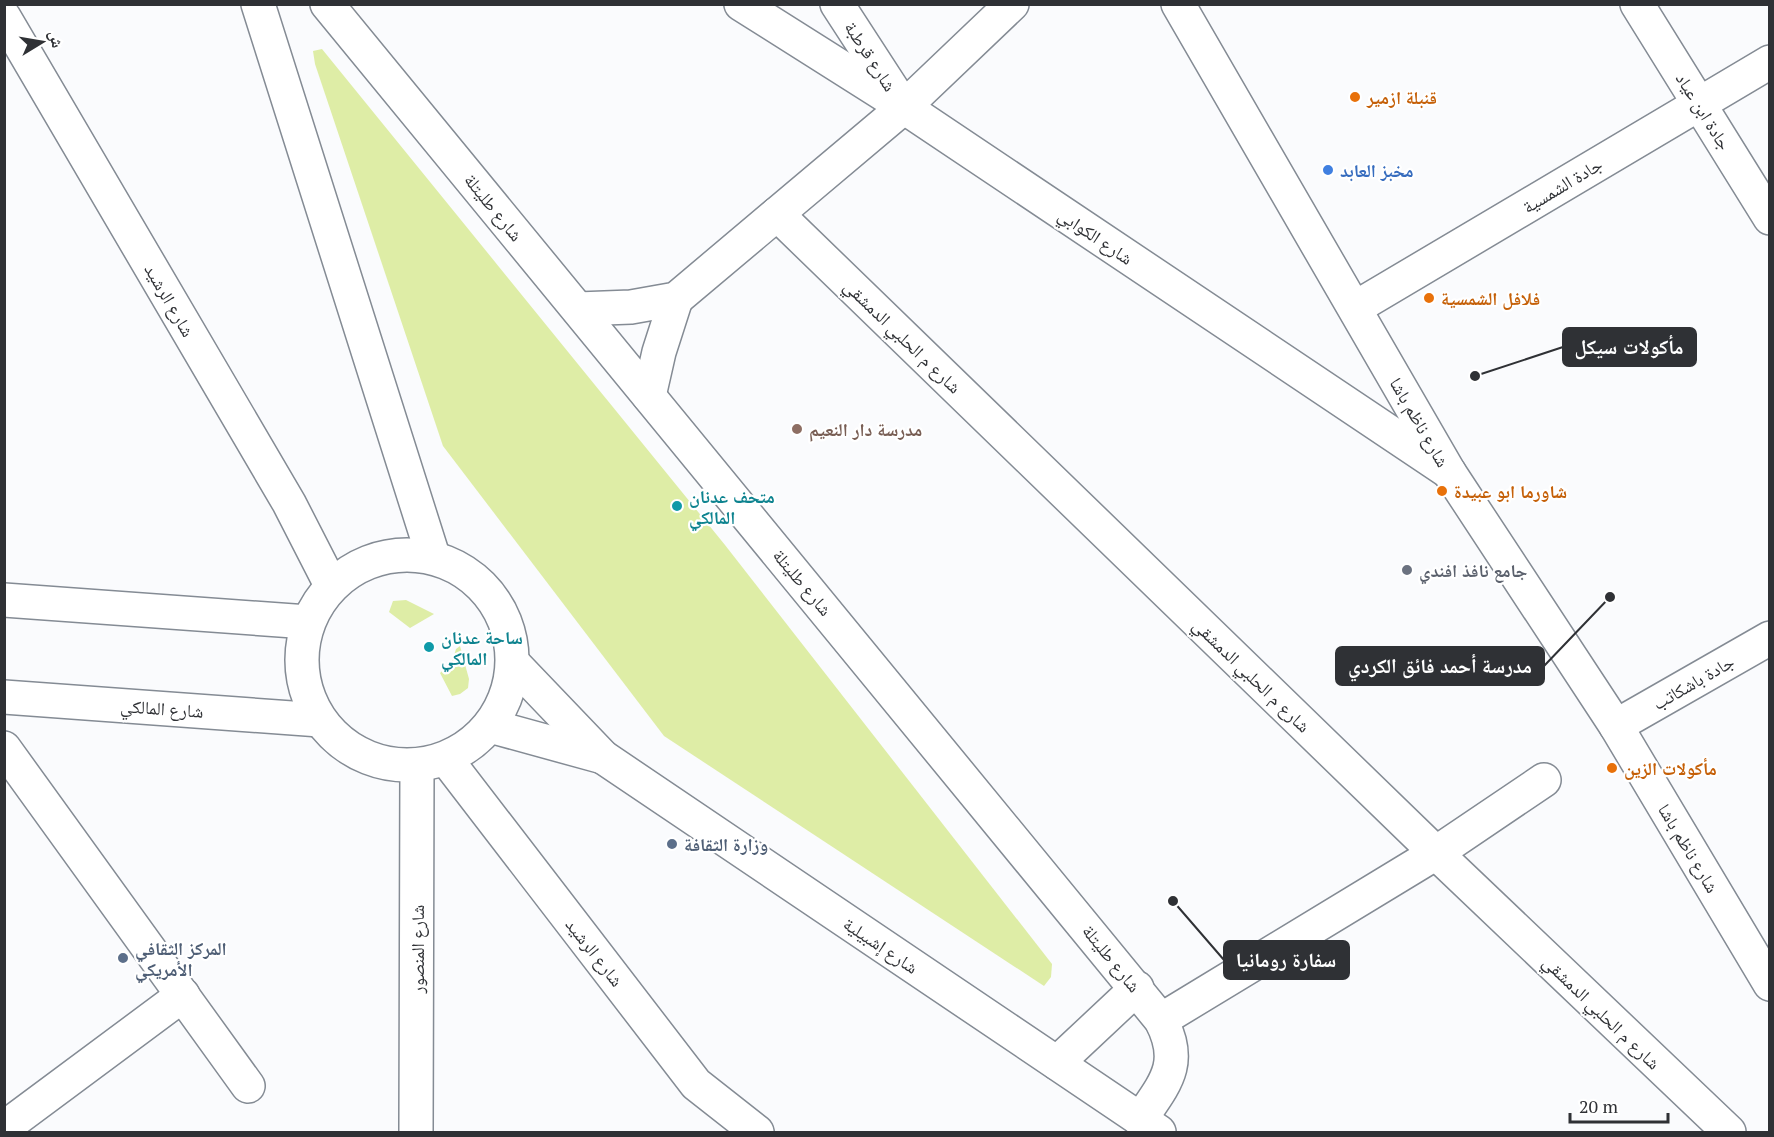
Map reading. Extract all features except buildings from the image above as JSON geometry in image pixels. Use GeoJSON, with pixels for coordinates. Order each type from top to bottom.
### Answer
{"type":"FeatureCollection","features":[{"type":"Feature","properties":{"kind":"street"},"geometry":{"type":"LineString","coordinates":[[258,4],[433,556]]}},
{"type":"Feature","properties":{"kind":"street","name":"شارع طليتلة"},"geometry":{"type":"LineString","coordinates":[[327,4],[1161,1020],[1169,1035],[1172,1064],[1150,1126]]}},
{"type":"Feature","properties":{"kind":"street","name":"شارع الكوابي"},"geometry":{"type":"LineString","coordinates":[[741,4],[904,107],[1449,472]]}},
{"type":"Feature","properties":{"kind":"street","name":"شارع قرطبة"},"geometry":{"type":"LineString","coordinates":[[837,4],[904,107]]}},
{"type":"Feature","properties":{"kind":"street"},"geometry":{"type":"LineString","coordinates":[[578,309],[631,307],[676,299],[904,107],[1012,4]]}},
{"type":"Feature","properties":{"kind":"street","name":"شارع ناظم باشا"},"geometry":{"type":"LineString","coordinates":[[1178,4],[1449,472],[1616,726],[1770,984]]}},
{"type":"Feature","properties":{"kind":"street","name":"جادة ابن عياد"},"geometry":{"type":"LineString","coordinates":[[1637,4],[1770,218]]}},
{"type":"Feature","properties":{"kind":"street","name":"شارع الرشيد"},"geometry":{"type":"LineString","coordinates":[[4,17],[289,503],[331,585]]}},
{"type":"Feature","properties":{"kind":"street","name":"جادة الشمسية"},"geometry":{"type":"LineString","coordinates":[[1355,308],[1770,62]]}},
{"type":"Feature","properties":{"kind":"street","name":"شارع م الحلبي الدمشقي"},"geometry":{"type":"LineString","coordinates":[[777,214],[1436,853],[1729,1132]]}},
{"type":"Feature","properties":{"kind":"street"},"geometry":{"type":"LineString","coordinates":[[649,396],[659,352],[676,299]]}},
{"type":"Feature","properties":{"kind":"street"},"geometry":{"type":"LineString","coordinates":[[406,554],[433,556],[455,566],[479,582],[498,605],[509,633],[513,663],[506,697],[490,726],[470,746],[432,762],[389,764],[362,756],[339,741],[320,720],[305,689],[301,655],[309,621],[331,585],[354,568],[380,557],[406,554]]}},
{"type":"Feature","properties":{"kind":"street"},"geometry":{"type":"LineString","coordinates":[[4,600],[309,621]]}},
{"type":"Feature","properties":{"kind":"street","name":"جادة باشكاتب"},"geometry":{"type":"LineString","coordinates":[[1616,726],[1770,638]]}},
{"type":"Feature","properties":{"kind":"street"},"geometry":{"type":"LineString","coordinates":[[513,663],[603,757]]}},
{"type":"Feature","properties":{"kind":"street","name":"شارع المالكي"},"geometry":{"type":"LineString","coordinates":[[4,697],[320,720]]}},
{"type":"Feature","properties":{"kind":"street"},"geometry":{"type":"LineString","coordinates":[[490,726],[603,757]]}},
{"type":"Feature","properties":{"kind":"street"},"geometry":{"type":"LineString","coordinates":[[4,748],[248,1086]]}},
{"type":"Feature","properties":{"kind":"street","name":"شارع إشبيلية"},"geometry":{"type":"LineString","coordinates":[[603,757],[1150,1126]]}},
{"type":"Feature","properties":{"kind":"street","name":"شارع الرشيد"},"geometry":{"type":"LineString","coordinates":[[432,762],[696,1084],[757,1132]]}},
{"type":"Feature","properties":{"kind":"street","name":"شارع المنصور"},"geometry":{"type":"LineString","coordinates":[[416,1132],[432,762]]}},
{"type":"Feature","properties":{"kind":"street"},"geometry":{"type":"LineString","coordinates":[[1161,1020],[1436,853],[1544,780]]}},
{"type":"Feature","properties":{"kind":"street"},"geometry":{"type":"LineString","coordinates":[[1057,1064],[1137,988]]}},
{"type":"Feature","properties":{"kind":"street"},"geometry":{"type":"LineString","coordinates":[[4,1128],[183,995]]}},
{"type":"Feature","properties":{"kind":"green space"},"geometry":{"type":"Polygon","coordinates":[[[322,49],[725,545],[1052,964],[1051,977],[1044,986],[664,736],[443,446],[315,64],[313,51],[322,49]]]}},
{"type":"Feature","properties":{"kind":"green space"},"geometry":{"type":"Polygon","coordinates":[[[406,600],[434,614],[410,628],[389,612],[393,601],[406,600]]]}},
{"type":"Feature","properties":{"kind":"green space"},"geometry":{"type":"Polygon","coordinates":[[[460,646],[469,679],[468,688],[452,696],[440,673],[452,662],[456,649],[460,646]]]}},
{"type":"Feature","properties":{"kind":"place","name":"قنبلة ازمير"},"geometry":{"type":"Point","coordinates":[1355,97]}},
{"type":"Feature","properties":{"kind":"place","name":"مخبز العابد"},"geometry":{"type":"Point","coordinates":[1328,170]}},
{"type":"Feature","properties":{"kind":"place","name":"فلافل الشمسية"},"geometry":{"type":"Point","coordinates":[1429,298]}},
{"type":"Feature","properties":{"kind":"place","name":"مأكولات سيكل"},"geometry":{"type":"Point","coordinates":[1475,376]}},
{"type":"Feature","properties":{"kind":"place","name":"مدرسة دار النعيم"},"geometry":{"type":"Point","coordinates":[797,429]}},
{"type":"Feature","properties":{"kind":"place","name":"شاورما ابو عبيدة"},"geometry":{"type":"Point","coordinates":[1442,491]}},
{"type":"Feature","properties":{"kind":"place","name":"متحف عدنان المالكي"},"geometry":{"type":"Point","coordinates":[677,506]}},
{"type":"Feature","properties":{"kind":"place","name":"جامع نافذ افندي"},"geometry":{"type":"Point","coordinates":[1407,570]}},
{"type":"Feature","properties":{"kind":"place","name":"مدرسة أحمد فائق الكردي"},"geometry":{"type":"Point","coordinates":[1610,597]}},
{"type":"Feature","properties":{"kind":"place","name":"ساحة عدنان المالكي"},"geometry":{"type":"Point","coordinates":[429,647]}},
{"type":"Feature","properties":{"kind":"place","name":"مأكولات الزين"},"geometry":{"type":"Point","coordinates":[1612,768]}},
{"type":"Feature","properties":{"kind":"place","name":"وزارة الثقافة"},"geometry":{"type":"Point","coordinates":[672,844]}},
{"type":"Feature","properties":{"kind":"place","name":"سفارة رومانيا"},"geometry":{"type":"Point","coordinates":[1173,901]}},
{"type":"Feature","properties":{"kind":"place","name":"المركز الثقافي الأمريكي"},"geometry":{"type":"Point","coordinates":[123,958]}}]}
